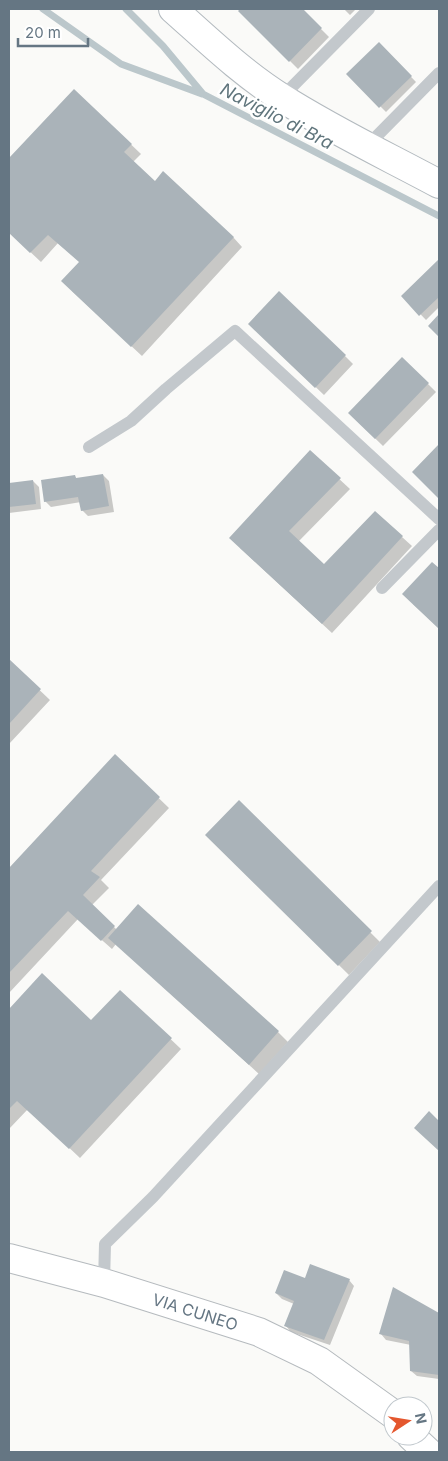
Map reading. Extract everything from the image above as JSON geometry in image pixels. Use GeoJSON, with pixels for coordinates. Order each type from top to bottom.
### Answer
{"type":"FeatureCollection","features":[{"type":"Feature","properties":{"kind":"main road"},"geometry":{"type":"LineString","coordinates":[[173,9],[242,70],[281,98],[439,184]]}},
{"type":"Feature","properties":{"kind":"main road","name":"VIA CUNEO"},"geometry":{"type":"LineString","coordinates":[[9,1258],[104,1283],[259,1332],[319,1361],[383,1406]]}},
{"type":"Feature","properties":{"kind":"main road","name":"VIA CUNEO"},"geometry":{"type":"LineString","coordinates":[[368,1395],[383,1409]]}},
{"type":"Feature","properties":{"kind":"lane"},"geometry":{"type":"LineString","coordinates":[[281,98],[369,9]]}},
{"type":"Feature","properties":{"kind":"lane"},"geometry":{"type":"LineString","coordinates":[[367,146],[439,73]]}},
{"type":"Feature","properties":{"kind":"lane"},"geometry":{"type":"LineString","coordinates":[[89,446],[131,421],[235,331],[439,519]]}},
{"type":"Feature","properties":{"kind":"lane"},"geometry":{"type":"LineString","coordinates":[[382,588],[439,530]]}},
{"type":"Feature","properties":{"kind":"lane"},"geometry":{"type":"LineString","coordinates":[[104,1283],[106,1244],[152,1198],[439,886]]}},
{"type":"Feature","properties":{"kind":"building"},"geometry":{"type":"Polygon","coordinates":[[[240,9],[303,9],[322,28],[289,62],[238,11],[240,9]]]}},
{"type":"Feature","properties":{"kind":"building"},"geometry":{"type":"Polygon","coordinates":[[[379,42],[412,76],[379,108],[346,74],[379,42]]]}},
{"type":"Feature","properties":{"kind":"building"},"geometry":{"type":"Polygon","coordinates":[[[74,89],[132,144],[124,152],[155,181],[163,171],[234,237],[131,347],[61,281],[79,262],[48,235],[30,253],[9,233],[9,158],[74,89]]]}},
{"type":"Feature","properties":{"kind":"building"},"geometry":{"type":"Polygon","coordinates":[[[439,259],[439,297],[419,316],[401,296],[439,259]]]}},
{"type":"Feature","properties":{"kind":"building"},"geometry":{"type":"Polygon","coordinates":[[[279,291],[346,355],[315,388],[248,324],[279,291]]]}},
{"type":"Feature","properties":{"kind":"building"},"geometry":{"type":"Polygon","coordinates":[[[439,314],[439,337],[428,326],[439,314]]]}},
{"type":"Feature","properties":{"kind":"building"},"geometry":{"type":"Polygon","coordinates":[[[402,357],[429,383],[375,439],[348,413],[402,357]]]}},
{"type":"Feature","properties":{"kind":"building"},"geometry":{"type":"Polygon","coordinates":[[[439,444],[439,499],[412,472],[439,444]]]}},
{"type":"Feature","properties":{"kind":"building"},"geometry":{"type":"Polygon","coordinates":[[[310,450],[341,478],[289,531],[324,564],[375,511],[403,536],[322,624],[229,538],[310,450]]]}},
{"type":"Feature","properties":{"kind":"building"},"geometry":{"type":"Polygon","coordinates":[[[103,474],[109,506],[81,511],[78,497],[44,502],[41,480],[75,475],[76,478],[103,474]]]}},
{"type":"Feature","properties":{"kind":"building"},"geometry":{"type":"Polygon","coordinates":[[[33,480],[36,504],[9,507],[9,483],[33,480]]]}},
{"type":"Feature","properties":{"kind":"building"},"geometry":{"type":"Polygon","coordinates":[[[432,562],[439,568],[439,629],[402,594],[432,562]]]}},
{"type":"Feature","properties":{"kind":"building"},"geometry":{"type":"Polygon","coordinates":[[[9,659],[41,689],[9,724],[9,659]]]}},
{"type":"Feature","properties":{"kind":"building"},"geometry":{"type":"Polygon","coordinates":[[[115,754],[160,797],[91,871],[100,877],[83,895],[115,926],[101,941],[68,911],[9,973],[9,868],[115,754]]]}},
{"type":"Feature","properties":{"kind":"building"},"geometry":{"type":"Polygon","coordinates":[[[239,800],[372,931],[338,966],[205,835],[239,800]]]}},
{"type":"Feature","properties":{"kind":"building"},"geometry":{"type":"Polygon","coordinates":[[[138,904],[279,1031],[249,1065],[108,938],[138,904]]]}},
{"type":"Feature","properties":{"kind":"building"},"geometry":{"type":"Polygon","coordinates":[[[42,973],[91,1020],[120,990],[172,1038],[69,1149],[17,1101],[9,1109],[9,1009],[42,973]]]}},
{"type":"Feature","properties":{"kind":"building"},"geometry":{"type":"Polygon","coordinates":[[[429,1111],[439,1121],[439,1151],[414,1128],[429,1111]]]}},
{"type":"Feature","properties":{"kind":"building"},"geometry":{"type":"Polygon","coordinates":[[[310,1264],[350,1279],[324,1340],[284,1326],[294,1301],[275,1293],[284,1270],[305,1278],[310,1264]]]}},
{"type":"Feature","properties":{"kind":"building"},"geometry":{"type":"Polygon","coordinates":[[[393,1287],[439,1313],[439,1375],[410,1371],[409,1341],[379,1334],[393,1287]]]}},
{"type":"Feature","properties":{"kind":"waterway"},"geometry":{"type":"LineString","coordinates":[[43,9],[121,64],[202,94]]}},
{"type":"Feature","properties":{"kind":"waterway","name":"Naviglio di Bra"},"geometry":{"type":"LineString","coordinates":[[126,9],[163,46],[203,94],[439,216]]}}]}
